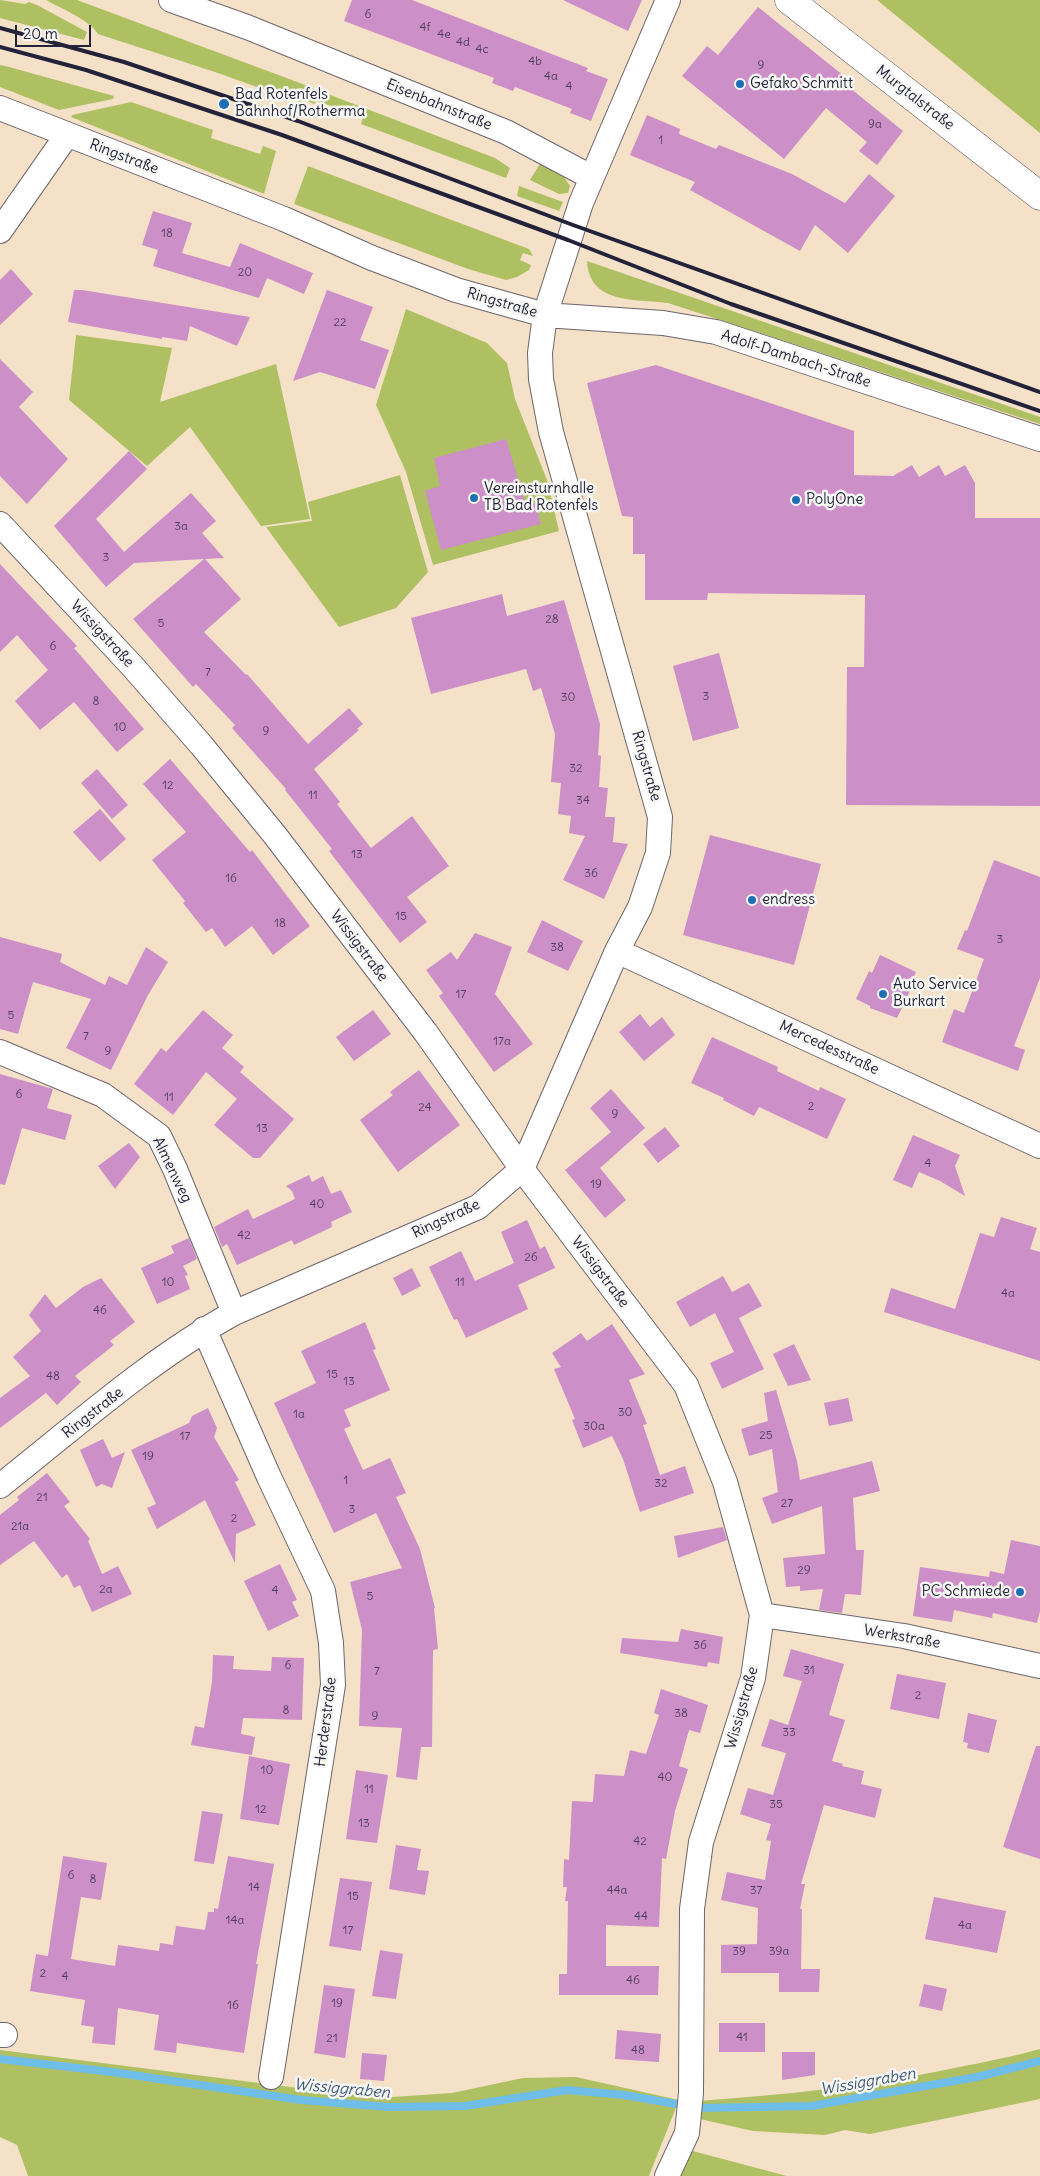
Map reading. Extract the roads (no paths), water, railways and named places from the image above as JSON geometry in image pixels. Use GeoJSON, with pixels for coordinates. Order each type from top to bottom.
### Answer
{"type":"FeatureCollection","features":[{"type":"Feature","properties":{"kind":"street","name":"Eisenbahnstraße"},"geometry":{"type":"LineString","coordinates":[[171,0],[247,28],[506,132],[591,177]]}},
{"type":"Feature","properties":{"kind":"street"},"geometry":{"type":"LineString","coordinates":[[545,315],[591,177],[668,0]]}},
{"type":"Feature","properties":{"kind":"street","name":"Murgtalstraße"},"geometry":{"type":"LineString","coordinates":[[789,0],[1040,196]]}},
{"type":"Feature","properties":{"kind":"street","name":"Ringstraße"},"geometry":{"type":"LineString","coordinates":[[0,108],[284,219],[372,258],[447,287],[545,315],[540,353],[545,405],[660,817],[658,853],[640,907],[617,951],[522,1169],[478,1207],[234,1313],[204,1329],[170,1352],[0,1486]]}},
{"type":"Feature","properties":{"kind":"street"},"geometry":{"type":"LineString","coordinates":[[0,231],[67,135]]}},
{"type":"Feature","properties":{"kind":"street","name":"Adolf-Dambach-Straße"},"geometry":{"type":"LineString","coordinates":[[545,315],[663,324],[716,332],[1040,439]]}},
{"type":"Feature","properties":{"kind":"street","name":"Wissigstraße"},"geometry":{"type":"LineString","coordinates":[[0,524],[134,668],[202,746],[274,834],[426,1033],[522,1169],[686,1385],[725,1482],[762,1615],[753,1678],[701,1842],[692,1909],[691,2093],[689,2118],[687,2132],[667,2176]]}},
{"type":"Feature","properties":{"kind":"street","name":"Mercedesstraße"},"geometry":{"type":"LineString","coordinates":[[617,951],[1040,1146]]}},
{"type":"Feature","properties":{"kind":"street","name":"Almenweg"},"geometry":{"type":"LineString","coordinates":[[0,1052],[103,1094],[159,1136],[175,1169],[234,1313]]}},
{"type":"Feature","properties":{"kind":"street","name":"Herderstraße"},"geometry":{"type":"LineString","coordinates":[[204,1329],[269,1477],[323,1591],[331,1643],[333,1685],[271,2077]]}},
{"type":"Feature","properties":{"kind":"street","name":"Werkstraße"},"geometry":{"type":"LineString","coordinates":[[762,1615],[904,1636],[1040,1666]]}},
{"type":"Feature","properties":{"kind":"waterway","name":"Wissiggraben"},"geometry":{"type":"LineString","coordinates":[[0,2059],[112,2072],[301,2100],[389,2107],[465,2106],[567,2090],[624,2095],[699,2108],[811,2106],[977,2077],[1040,2061]]}},
{"type":"Feature","properties":{"kind":"railway"},"geometry":{"type":"LineString","coordinates":[[0,28],[124,62],[298,121],[573,225],[1040,392]]}},
{"type":"Feature","properties":{"kind":"railway"},"geometry":{"type":"LineString","coordinates":[[0,47],[86,70],[282,135],[568,240],[731,304],[1040,411]]}},
{"type":"Feature","properties":{"kind":"place","name":"Gefako Schmitt"},"geometry":{"type":"Point","coordinates":[740,84]}},
{"type":"Feature","properties":{"kind":"place","name":"Bad Rotenfels Bahnhof/Rotherma"},"geometry":{"type":"Point","coordinates":[224,104]}},
{"type":"Feature","properties":{"kind":"place","name":"Vereinsturnhalle TB Bad Rotenfels"},"geometry":{"type":"Point","coordinates":[474,498]}},
{"type":"Feature","properties":{"kind":"place","name":"PolyOne"},"geometry":{"type":"Point","coordinates":[796,500]}},
{"type":"Feature","properties":{"kind":"place","name":"endress"},"geometry":{"type":"Point","coordinates":[752,900]}},
{"type":"Feature","properties":{"kind":"place","name":"Auto Service Burkart"},"geometry":{"type":"Point","coordinates":[883,994]}},
{"type":"Feature","properties":{"kind":"place","name":"PC Schmiede"},"geometry":{"type":"Point","coordinates":[1020,1592]}}]}
